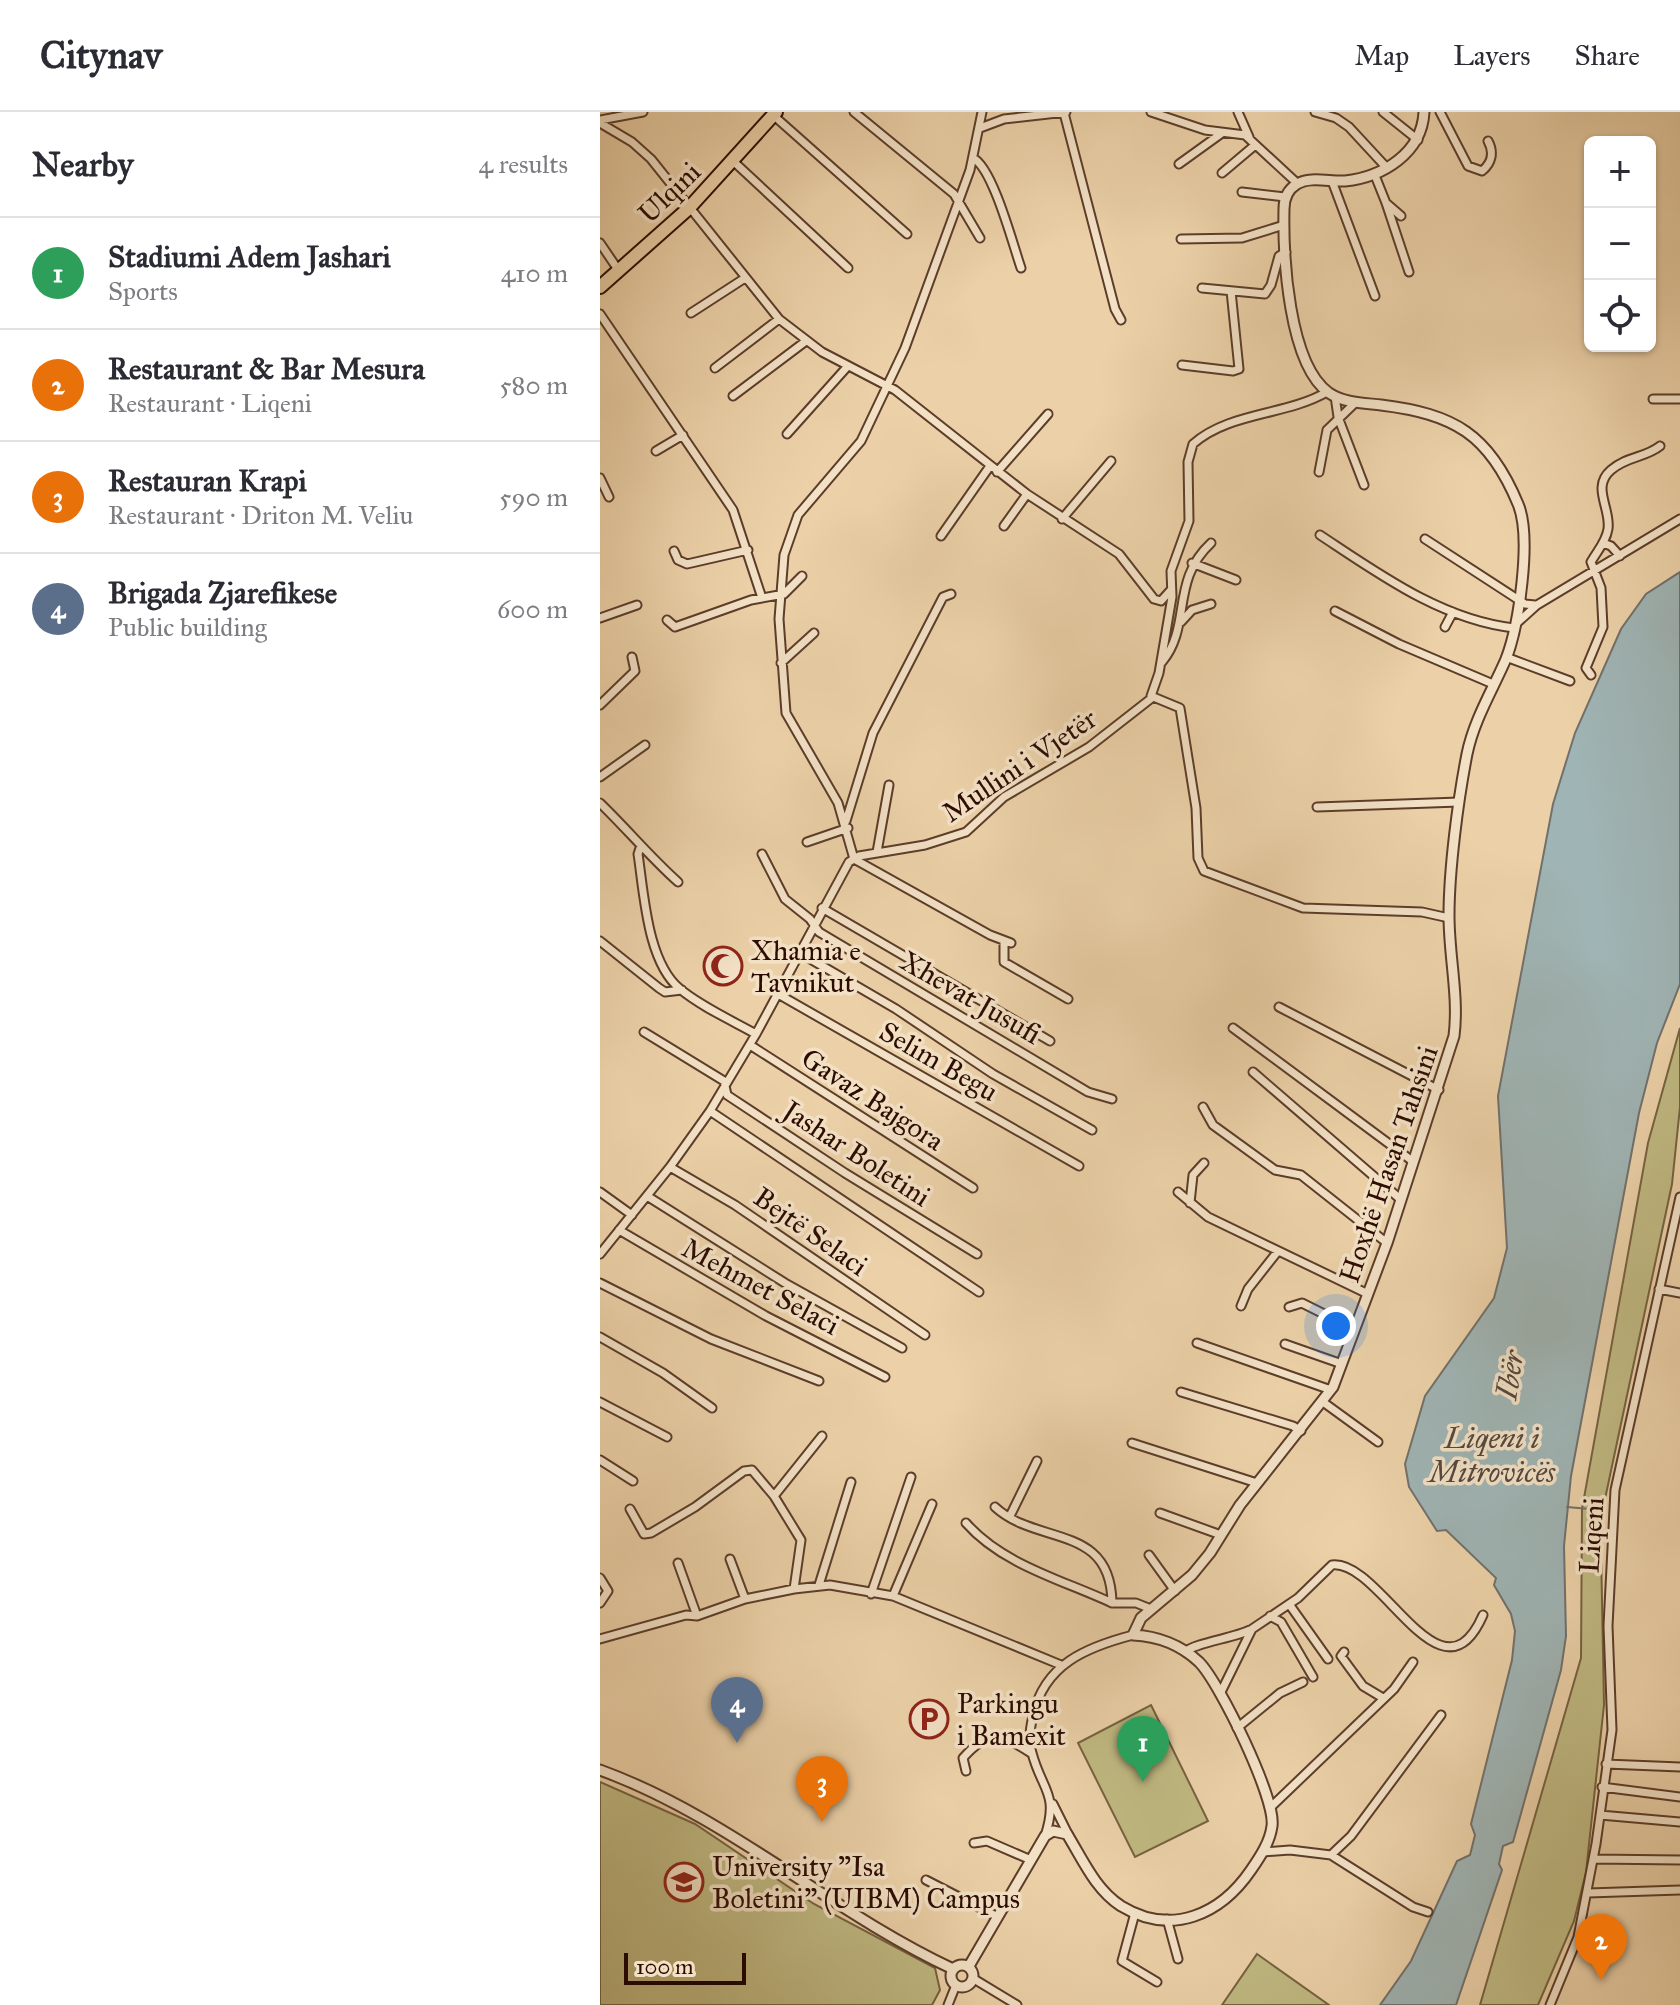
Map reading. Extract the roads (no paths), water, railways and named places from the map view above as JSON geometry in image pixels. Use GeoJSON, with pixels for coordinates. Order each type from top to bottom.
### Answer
{"type":"FeatureCollection","features":[{"type":"Feature","properties":{"kind":"main road","name":"Ulqini"},"geometry":{"type":"LineString","coordinates":[[600,287],[689,208],[774,114]]}},
{"type":"Feature","properties":{"kind":"street"},"geometry":{"type":"LineString","coordinates":[[600,122],[643,112]]}},
{"type":"Feature","properties":{"kind":"street"},"geometry":{"type":"LineString","coordinates":[[854,112],[959,200],[980,238]]}},
{"type":"Feature","properties":{"kind":"street"},"geometry":{"type":"LineString","coordinates":[[854,859],[847,825],[786,713],[781,663],[780,594],[784,555],[798,515],[861,441],[910,337],[973,158],[982,112]]}},
{"type":"Feature","properties":{"kind":"street"},"geometry":{"type":"LineString","coordinates":[[980,128],[1004,119],[1066,112],[1115,309],[1121,320]]}},
{"type":"Feature","properties":{"kind":"street"},"geometry":{"type":"LineString","coordinates":[[1151,112],[1205,130],[1236,132],[1252,142],[1298,184]]}},
{"type":"Feature","properties":{"kind":"street"},"geometry":{"type":"LineString","coordinates":[[1238,112],[1252,142]]}},
{"type":"Feature","properties":{"kind":"street"},"geometry":{"type":"LineString","coordinates":[[1315,112],[1336,118],[1349,127],[1386,167]]}},
{"type":"Feature","properties":{"kind":"street"},"geometry":{"type":"LineString","coordinates":[[1383,112],[1418,140]]}},
{"type":"Feature","properties":{"kind":"street"},"geometry":{"type":"LineString","coordinates":[[1364,485],[1331,394],[1314,377],[1295,327],[1286,252],[1285,197],[1298,184],[1374,173],[1386,167],[1410,151],[1418,140],[1424,112]]}},
{"type":"Feature","properties":{"kind":"street"},"geometry":{"type":"LineString","coordinates":[[1440,112],[1468,166],[1474,171],[1482,171],[1490,163],[1492,149],[1488,141]]}},
{"type":"Feature","properties":{"kind":"street"},"geometry":{"type":"LineString","coordinates":[[774,114],[907,234]]}},
{"type":"Feature","properties":{"kind":"street"},"geometry":{"type":"LineString","coordinates":[[600,122],[642,149],[779,319],[806,341],[847,367],[886,384],[1027,494],[1119,554],[1154,599],[1161,601],[1170,591]]}},
{"type":"Feature","properties":{"kind":"street"},"geometry":{"type":"LineString","coordinates":[[1179,164],[1223,132]]}},
{"type":"Feature","properties":{"kind":"street"},"geometry":{"type":"LineString","coordinates":[[1222,173],[1252,142]]}},
{"type":"Feature","properties":{"kind":"street"},"geometry":{"type":"LineString","coordinates":[[973,158],[980,161],[988,177],[1021,268]]}},
{"type":"Feature","properties":{"kind":"street","name":"Ulqini"},"geometry":{"type":"LineString","coordinates":[[733,161],[848,268]]}},
{"type":"Feature","properties":{"kind":"street"},"geometry":{"type":"LineString","coordinates":[[1374,173],[1409,272]]}},
{"type":"Feature","properties":{"kind":"street"},"geometry":{"type":"LineString","coordinates":[[1332,181],[1375,296]]}},
{"type":"Feature","properties":{"kind":"street"},"geometry":{"type":"LineString","coordinates":[[1242,192],[1285,197]]}},
{"type":"Feature","properties":{"kind":"street"},"geometry":{"type":"LineString","coordinates":[[1386,203],[1401,216]]}},
{"type":"Feature","properties":{"kind":"street"},"geometry":{"type":"LineString","coordinates":[[1181,239],[1242,238],[1284,225]]}},
{"type":"Feature","properties":{"kind":"street"},"geometry":{"type":"LineString","coordinates":[[600,243],[619,271]]}},
{"type":"Feature","properties":{"kind":"street"},"geometry":{"type":"LineString","coordinates":[[1202,288],[1267,293],[1276,262],[1286,252]]}},
{"type":"Feature","properties":{"kind":"street"},"geometry":{"type":"LineString","coordinates":[[691,313],[745,278]]}},
{"type":"Feature","properties":{"kind":"street"},"geometry":{"type":"LineString","coordinates":[[1182,365],[1233,371],[1239,369],[1231,291]]}},
{"type":"Feature","properties":{"kind":"street"},"geometry":{"type":"LineString","coordinates":[[600,314],[733,510],[762,598]]}},
{"type":"Feature","properties":{"kind":"street"},"geometry":{"type":"LineString","coordinates":[[715,368],[779,319]]}},
{"type":"Feature","properties":{"kind":"street"},"geometry":{"type":"LineString","coordinates":[[733,396],[806,341]]}},
{"type":"Feature","properties":{"kind":"street"},"geometry":{"type":"LineString","coordinates":[[787,434],[847,367]]}},
{"type":"Feature","properties":{"kind":"street"},"geometry":{"type":"LineString","coordinates":[[1160,664],[1171,571],[1189,521],[1188,452],[1193,444],[1212,431],[1288,410],[1331,394]]}},
{"type":"Feature","properties":{"kind":"street","name":"Hoxhë Hasan Tahsini"},"geometry":{"type":"LineString","coordinates":[[1133,1635],[1138,1622],[1192,1575],[1257,1483],[1331,1390],[1387,1243],[1411,1160],[1439,1090],[1454,1036],[1457,1007],[1449,918],[1459,802],[1467,751],[1506,657],[1515,627],[1523,518],[1512,491],[1481,442],[1462,426],[1439,416],[1356,402],[1331,394]]}},
{"type":"Feature","properties":{"kind":"street"},"geometry":{"type":"LineString","coordinates":[[1653,399],[1680,399]]}},
{"type":"Feature","properties":{"kind":"street"},"geometry":{"type":"LineString","coordinates":[[1319,472],[1324,436],[1338,417],[1356,402]]}},
{"type":"Feature","properties":{"kind":"street"},"geometry":{"type":"LineString","coordinates":[[941,536],[994,469],[1048,414]]}},
{"type":"Feature","properties":{"kind":"street"},"geometry":{"type":"LineString","coordinates":[[656,451],[683,435]]}},
{"type":"Feature","properties":{"kind":"street"},"geometry":{"type":"LineString","coordinates":[[1591,675],[1586,668],[1603,627],[1601,588],[1591,562],[1603,543],[1609,524],[1602,492],[1604,479],[1626,459],[1650,454],[1660,446]]}},
{"type":"Feature","properties":{"kind":"street"},"geometry":{"type":"LineString","coordinates":[[1065,521],[1111,465]]}},
{"type":"Feature","properties":{"kind":"street"},"geometry":{"type":"LineString","coordinates":[[600,478],[609,497]]}},
{"type":"Feature","properties":{"kind":"street"},"geometry":{"type":"LineString","coordinates":[[1004,526],[1027,494]]}},
{"type":"Feature","properties":{"kind":"street"},"geometry":{"type":"LineString","coordinates":[[1320,535],[1374,572],[1453,612],[1485,624],[1515,627],[1537,605],[1680,519]]}},
{"type":"Feature","properties":{"kind":"street"},"geometry":{"type":"LineString","coordinates":[[1425,539],[1518,600],[1537,605]]}},
{"type":"Feature","properties":{"kind":"street"},"geometry":{"type":"LineString","coordinates":[[1211,543],[1192,563],[1184,584],[1177,626],[1150,694],[1180,708],[1195,793],[1198,858],[1202,869],[1303,908],[1422,912],[1449,918]]}},
{"type":"Feature","properties":{"kind":"street"},"geometry":{"type":"LineString","coordinates":[[1603,543],[1611,546],[1620,556]]}},
{"type":"Feature","properties":{"kind":"street"},"geometry":{"type":"LineString","coordinates":[[674,551],[678,560],[687,564],[748,550]]}},
{"type":"Feature","properties":{"kind":"street"},"geometry":{"type":"LineString","coordinates":[[1192,563],[1236,580]]}},
{"type":"Feature","properties":{"kind":"street"},"geometry":{"type":"LineString","coordinates":[[667,620],[675,627],[762,598],[787,593],[802,576]]}},
{"type":"Feature","properties":{"kind":"street"},"geometry":{"type":"LineString","coordinates":[[847,825],[873,733],[943,597],[951,594]]}},
{"type":"Feature","properties":{"kind":"street"},"geometry":{"type":"LineString","coordinates":[[1177,626],[1192,610],[1211,604]]}},
{"type":"Feature","properties":{"kind":"street"},"geometry":{"type":"LineString","coordinates":[[600,618],[637,605]]}},
{"type":"Feature","properties":{"kind":"street"},"geometry":{"type":"LineString","coordinates":[[1335,611],[1399,644],[1493,684]]}},
{"type":"Feature","properties":{"kind":"street"},"geometry":{"type":"LineString","coordinates":[[1445,627],[1453,612]]}},
{"type":"Feature","properties":{"kind":"street"},"geometry":{"type":"LineString","coordinates":[[781,663],[814,633]]}},
{"type":"Feature","properties":{"kind":"street"},"geometry":{"type":"LineString","coordinates":[[600,705],[635,671],[632,657]]}},
{"type":"Feature","properties":{"kind":"street"},"geometry":{"type":"LineString","coordinates":[[1506,657],[1570,681]]}},
{"type":"Feature","properties":{"kind":"street","name":"Mullini i Vjetër"},"geometry":{"type":"LineString","coordinates":[[854,859],[877,852],[925,845],[966,832],[1012,792],[1089,747],[1153,697]]}},
{"type":"Feature","properties":{"kind":"street"},"geometry":{"type":"LineString","coordinates":[[600,777],[645,745]]}},
{"type":"Feature","properties":{"kind":"street"},"geometry":{"type":"LineString","coordinates":[[877,852],[889,785]]}},
{"type":"Feature","properties":{"kind":"street"},"geometry":{"type":"LineString","coordinates":[[1317,807],[1459,802]]}},
{"type":"Feature","properties":{"kind":"street"},"geometry":{"type":"LineString","coordinates":[[600,803],[623,824],[640,848],[678,882]]}},
{"type":"Feature","properties":{"kind":"street"},"geometry":{"type":"LineString","coordinates":[[807,842],[847,825]]}},
{"type":"Feature","properties":{"kind":"street"},"geometry":{"type":"LineString","coordinates":[[640,848],[640,873],[649,927],[664,968],[682,990],[756,1034]]}},
{"type":"Feature","properties":{"kind":"street","name":"Xhevat Jusufi"},"geometry":{"type":"LineString","coordinates":[[762,854],[785,899],[810,919],[812,926],[1088,1092],[1112,1099]]}},
{"type":"Feature","properties":{"kind":"street"},"geometry":{"type":"LineString","coordinates":[[600,1254],[670,1167],[710,1111],[724,1081],[750,1045],[844,868],[854,859]]}},
{"type":"Feature","properties":{"kind":"street"},"geometry":{"type":"LineString","coordinates":[[854,859],[1008,942],[1004,962],[1068,999]]}},
{"type":"Feature","properties":{"kind":"street"},"geometry":{"type":"LineString","coordinates":[[822,908],[1050,1041]]}},
{"type":"Feature","properties":{"kind":"street"},"geometry":{"type":"LineString","coordinates":[[600,941],[665,992],[682,990]]}},
{"type":"Feature","properties":{"kind":"street"},"geometry":{"type":"LineString","coordinates":[[800,953],[896,1009],[993,1074],[1092,1130]]}},
{"type":"Feature","properties":{"kind":"street","name":"Selim Begu"},"geometry":{"type":"LineString","coordinates":[[778,994],[1079,1166]]}},
{"type":"Feature","properties":{"kind":"street"},"geometry":{"type":"LineString","coordinates":[[1279,1007],[1439,1090]]}},
{"type":"Feature","properties":{"kind":"street"},"geometry":{"type":"LineString","coordinates":[[1233,1028],[1411,1160]]}},
{"type":"Feature","properties":{"kind":"street"},"geometry":{"type":"LineString","coordinates":[[644,1032],[724,1081]]}},
{"type":"Feature","properties":{"kind":"street","name":"Gavaz Bajgora"},"geometry":{"type":"LineString","coordinates":[[750,1045],[973,1188]]}},
{"type":"Feature","properties":{"kind":"street"},"geometry":{"type":"LineString","coordinates":[[1253,1072],[1399,1198]]}},
{"type":"Feature","properties":{"kind":"street","name":"Jashar Boletini"},"geometry":{"type":"LineString","coordinates":[[724,1081],[727,1095],[845,1173],[977,1254]]}},
{"type":"Feature","properties":{"kind":"street"},"geometry":{"type":"LineString","coordinates":[[1203,1107],[1213,1125],[1275,1170],[1301,1175],[1387,1243]]}},
{"type":"Feature","properties":{"kind":"street"},"geometry":{"type":"LineString","coordinates":[[710,1111],[979,1292]]}},
{"type":"Feature","properties":{"kind":"street"},"geometry":{"type":"LineString","coordinates":[[1190,1203],[1193,1175],[1204,1163]]}},
{"type":"Feature","properties":{"kind":"street","name":"Bejtë Selaci"},"geometry":{"type":"LineString","coordinates":[[670,1167],[735,1205],[925,1335]]}},
{"type":"Feature","properties":{"kind":"street"},"geometry":{"type":"LineString","coordinates":[[600,1192],[632,1215]]}},
{"type":"Feature","properties":{"kind":"street"},"geometry":{"type":"LineString","coordinates":[[1178,1192],[1208,1217],[1368,1294]]}},
{"type":"Feature","properties":{"kind":"street"},"geometry":{"type":"LineString","coordinates":[[647,1196],[755,1261],[785,1283],[902,1348]]}},
{"type":"Feature","properties":{"kind":"street","name":"Liqeni"},"geometry":{"type":"LineString","coordinates":[[1550,2005],[1578,1937],[1588,1893],[1614,1701],[1608,1626],[1615,1490],[1680,1197]]}},
{"type":"Feature","properties":{"kind":"street","name":"Mehmet Selaci"},"geometry":{"type":"LineString","coordinates":[[619,1230],[766,1316],[885,1377]]}},
{"type":"Feature","properties":{"kind":"street"},"geometry":{"type":"LineString","coordinates":[[1241,1306],[1248,1289],[1278,1251]]}},
{"type":"Feature","properties":{"kind":"street"},"geometry":{"type":"LineString","coordinates":[[600,1283],[711,1339],[819,1381]]}},
{"type":"Feature","properties":{"kind":"street"},"geometry":{"type":"LineString","coordinates":[[1659,1289],[1680,1293]]}},
{"type":"Feature","properties":{"kind":"street"},"geometry":{"type":"LineString","coordinates":[[1289,1307],[1302,1303],[1354,1329]]}},
{"type":"Feature","properties":{"kind":"street"},"geometry":{"type":"LineString","coordinates":[[600,1337],[663,1373],[712,1408]]}},
{"type":"Feature","properties":{"kind":"street"},"geometry":{"type":"LineString","coordinates":[[1197,1343],[1331,1390]]}},
{"type":"Feature","properties":{"kind":"street"},"geometry":{"type":"LineString","coordinates":[[1285,1344],[1342,1364]]}},
{"type":"Feature","properties":{"kind":"street"},"geometry":{"type":"LineString","coordinates":[[1181,1392],[1301,1431]]}},
{"type":"Feature","properties":{"kind":"street"},"geometry":{"type":"LineString","coordinates":[[600,1402],[667,1437]]}},
{"type":"Feature","properties":{"kind":"street"},"geometry":{"type":"LineString","coordinates":[[1323,1402],[1378,1442]]}},
{"type":"Feature","properties":{"kind":"street"},"geometry":{"type":"LineString","coordinates":[[774,1496],[822,1436]]}},
{"type":"Feature","properties":{"kind":"street"},"geometry":{"type":"LineString","coordinates":[[1132,1443],[1257,1483]]}},
{"type":"Feature","properties":{"kind":"street"},"geometry":{"type":"LineString","coordinates":[[600,1460],[633,1481]]}},
{"type":"Feature","properties":{"kind":"street"},"geometry":{"type":"LineString","coordinates":[[1010,1516],[1037,1461]]}},
{"type":"Feature","properties":{"kind":"street"},"geometry":{"type":"LineString","coordinates":[[630,1509],[644,1534],[651,1533],[695,1507],[747,1469],[757,1474],[774,1496],[801,1540],[794,1589]]}},
{"type":"Feature","properties":{"kind":"street"},"geometry":{"type":"LineString","coordinates":[[871,1594],[911,1477]]}},
{"type":"Feature","properties":{"kind":"street"},"geometry":{"type":"LineString","coordinates":[[819,1585],[851,1482]]}},
{"type":"Feature","properties":{"kind":"street"},"geometry":{"type":"LineString","coordinates":[[893,1596],[932,1504]]}},
{"type":"Feature","properties":{"kind":"street"},"geometry":{"type":"LineString","coordinates":[[995,1507],[1091,1549],[1108,1576],[1112,1603]]}},
{"type":"Feature","properties":{"kind":"street"},"geometry":{"type":"LineString","coordinates":[[1160,1513],[1221,1535]]}},
{"type":"Feature","properties":{"kind":"street"},"geometry":{"type":"LineString","coordinates":[[966,1523],[985,1541],[1026,1566],[1112,1603],[1136,1603],[1151,1609]]}},
{"type":"Feature","properties":{"kind":"street"},"geometry":{"type":"LineString","coordinates":[[1149,1555],[1175,1591]]}},
{"type":"Feature","properties":{"kind":"street"},"geometry":{"type":"LineString","coordinates":[[730,1559],[745,1599]]}},
{"type":"Feature","properties":{"kind":"street"},"geometry":{"type":"LineString","coordinates":[[678,1563],[697,1616]]}},
{"type":"Feature","properties":{"kind":"street"},"geometry":{"type":"LineString","coordinates":[[1185,1652],[1191,1646],[1220,1642],[1252,1629],[1317,1583],[1330,1566],[1337,1564],[1359,1572],[1400,1616],[1443,1645],[1454,1647],[1467,1641],[1483,1615]]}},
{"type":"Feature","properties":{"kind":"street"},"geometry":{"type":"LineString","coordinates":[[600,1578],[608,1591],[600,1603]]}},
{"type":"Feature","properties":{"kind":"street"},"geometry":{"type":"LineString","coordinates":[[600,1639],[686,1615],[697,1616],[745,1599],[819,1585],[893,1596],[1061,1665]]}},
{"type":"Feature","properties":{"kind":"street"},"geometry":{"type":"LineString","coordinates":[[1289,1604],[1328,1659]]}},
{"type":"Feature","properties":{"kind":"street"},"geometry":{"type":"LineString","coordinates":[[1270,1616],[1281,1622],[1313,1677]]}},
{"type":"Feature","properties":{"kind":"street"},"geometry":{"type":"LineString","coordinates":[[1220,1694],[1252,1629]]}},
{"type":"Feature","properties":{"kind":"street"},"geometry":{"type":"LineString","coordinates":[[1133,1635],[1149,1635],[1185,1652],[1206,1670],[1237,1728],[1272,1806],[1271,1834],[1240,1886],[1220,1906],[1188,1918],[1167,1919],[1135,1913],[1098,1885],[1072,1842],[1031,1753],[1030,1727],[1035,1705],[1061,1665],[1104,1643],[1133,1635]]}},
{"type":"Feature","properties":{"kind":"street"},"geometry":{"type":"LineString","coordinates":[[1344,1652],[1341,1656],[1363,1686],[1383,1698]]}},
{"type":"Feature","properties":{"kind":"street"},"geometry":{"type":"LineString","coordinates":[[1272,1806],[1401,1681],[1413,1662]]}},
{"type":"Feature","properties":{"kind":"street"},"geometry":{"type":"LineString","coordinates":[[1237,1728],[1280,1693],[1303,1682]]}},
{"type":"Feature","properties":{"kind":"street"},"geometry":{"type":"LineString","coordinates":[[1331,1855],[1351,1836],[1441,1715]]}},
{"type":"Feature","properties":{"kind":"street"},"geometry":{"type":"LineString","coordinates":[[966,1771],[963,1758],[990,1737],[1004,1736],[1031,1753]]}},
{"type":"Feature","properties":{"kind":"street"},"geometry":{"type":"LineString","coordinates":[[1606,1764],[1680,1767]]}},
{"type":"Feature","properties":{"kind":"street"},"geometry":{"type":"LineString","coordinates":[[600,1770],[714,1827],[903,1945],[953,1969]]}},
{"type":"Feature","properties":{"kind":"street"},"geometry":{"type":"LineString","coordinates":[[1602,1787],[1680,1797]]}},
{"type":"Feature","properties":{"kind":"street"},"geometry":{"type":"LineString","coordinates":[[969,1966],[1045,1836],[1052,1801]]}},
{"type":"Feature","properties":{"kind":"street"},"geometry":{"type":"LineString","coordinates":[[1600,1815],[1680,1822]]}},
{"type":"Feature","properties":{"kind":"street"},"geometry":{"type":"LineString","coordinates":[[1045,1836],[1063,1831],[1072,1842]]}},
{"type":"Feature","properties":{"kind":"street"},"geometry":{"type":"LineString","coordinates":[[974,1843],[987,1841],[1031,1860]]}},
{"type":"Feature","properties":{"kind":"street"},"geometry":{"type":"LineString","coordinates":[[1263,1852],[1290,1850],[1331,1855],[1413,1907],[1428,1912]]}},
{"type":"Feature","properties":{"kind":"street"},"geometry":{"type":"LineString","coordinates":[[1593,1859],[1680,1860]]}},
{"type":"Feature","properties":{"kind":"street"},"geometry":{"type":"LineString","coordinates":[[926,1880],[998,1917]]}},
{"type":"Feature","properties":{"kind":"street"},"geometry":{"type":"LineString","coordinates":[[1588,1893],[1680,1890]]}},
{"type":"Feature","properties":{"kind":"street"},"geometry":{"type":"LineString","coordinates":[[1135,1913],[1122,1961],[1157,1982]]}},
{"type":"Feature","properties":{"kind":"street"},"geometry":{"type":"LineString","coordinates":[[1167,1919],[1178,1959]]}},
{"type":"Feature","properties":{"kind":"street"},"geometry":{"type":"LineString","coordinates":[[969,1966],[959,1965],[953,1969],[951,1979],[956,1985],[966,1987],[974,1979]]}},
{"type":"Feature","properties":{"kind":"street"},"geometry":{"type":"LineString","coordinates":[[969,1966],[974,1979],[1017,2005]]}},
{"type":"Feature","properties":{"kind":"street"},"geometry":{"type":"LineString","coordinates":[[948,2005],[956,1985]]}},
{"type":"Feature","properties":{"kind":"water","name":"Liqeni i Mitrovicës"},"geometry":{"type":"Polygon","coordinates":[[[1680,572],[1680,984],[1657,1043],[1639,1113],[1571,1476],[1564,1546],[1566,1636],[1561,1670],[1513,1842],[1503,1846],[1499,1864],[1502,1870],[1456,2005],[1380,2005],[1411,1961],[1457,1861],[1470,1855],[1475,1835],[1471,1824],[1512,1660],[1515,1631],[1511,1614],[1494,1585],[1496,1578],[1446,1530],[1437,1531],[1409,1487],[1405,1464],[1425,1396],[1494,1298],[1507,1248],[1498,1096],[1553,804],[1575,733],[1621,629],[1646,594],[1680,572]]]}},
{"type":"Feature","properties":{"kind":"waterway"},"geometry":{"type":"LineString","coordinates":[[1567,1507],[1601,1510]]}},
{"type":"Feature","properties":{"kind":"place","name":"Xhamia e Tavnikut"},"geometry":{"type":"Point","coordinates":[723,966]}},
{"type":"Feature","properties":{"kind":"place","name":"Parkingu i Bamexit"},"geometry":{"type":"Point","coordinates":[929,1719]}},
{"type":"Feature","properties":{"kind":"place","name":"Brigada Zjarefikese"},"geometry":{"type":"Point","coordinates":[737,1743]}},
{"type":"Feature","properties":{"kind":"place","name":"Stadiumi Adem Jashari"},"geometry":{"type":"Point","coordinates":[1143,1782]}},
{"type":"Feature","properties":{"kind":"place","name":"Restauran Krapi"},"geometry":{"type":"Point","coordinates":[822,1822]}},
{"type":"Feature","properties":{"kind":"place","name":"University \"Isa Boletini\" (UIBM) Campus"},"geometry":{"type":"Point","coordinates":[684,1882]}},
{"type":"Feature","properties":{"kind":"place","name":"Restaurant & Bar Mesura"},"geometry":{"type":"Point","coordinates":[1601,1980]}},
{"type":"Feature","properties":{"kind":"water label","name":"Ibër"},"geometry":{"type":"Point","coordinates":[1510,1375]}}]}
